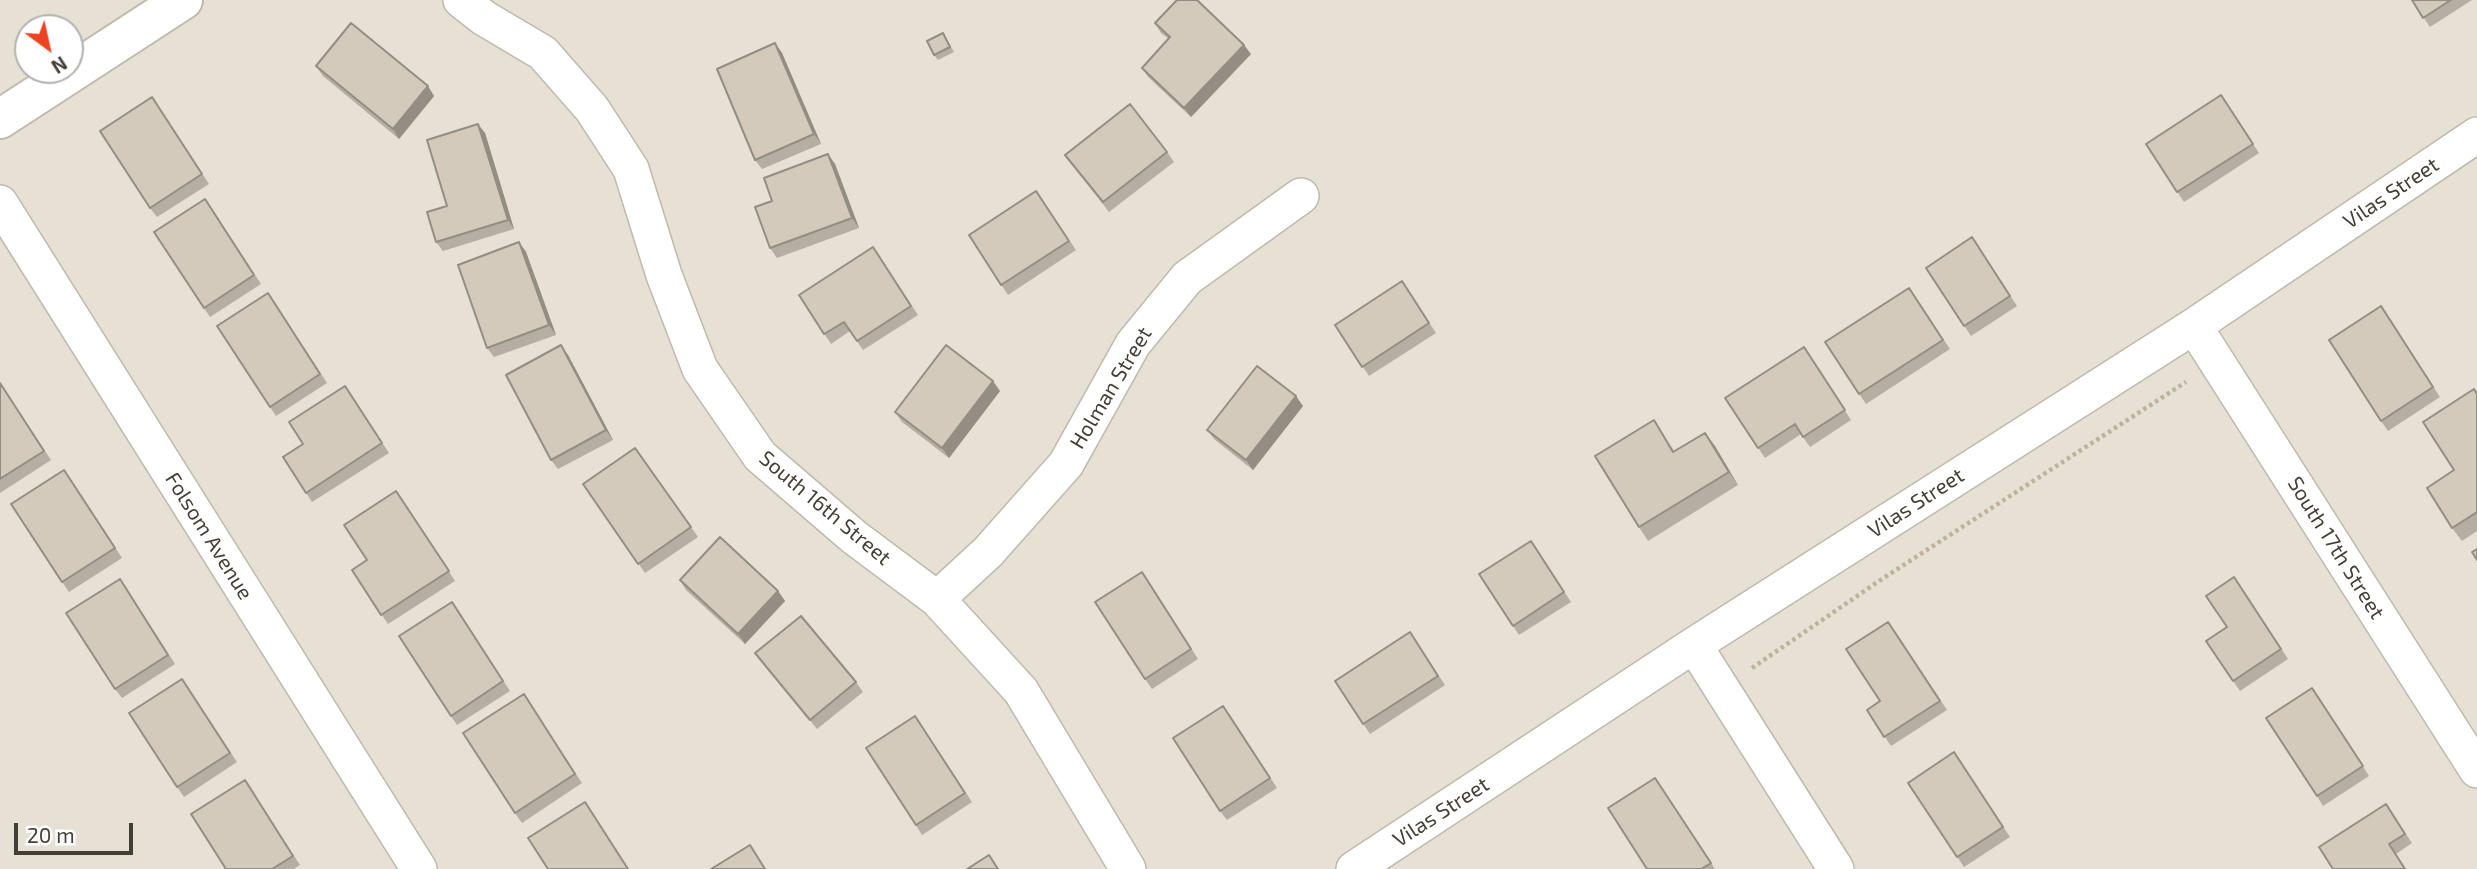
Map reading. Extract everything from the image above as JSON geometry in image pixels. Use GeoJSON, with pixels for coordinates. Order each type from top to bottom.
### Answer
{"type":"FeatureCollection","features":[{"type":"Feature","properties":{"kind":"street"},"geometry":{"type":"LineString","coordinates":[[0,119],[183,0]]}},
{"type":"Feature","properties":{"kind":"street","name":"South 16th Street"},"geometry":{"type":"LineString","coordinates":[[461,0],[484,18],[543,53],[592,109],[631,169],[664,275],[700,369],[760,456],[855,537],[937,599],[1021,691],[1128,869]]}},
{"type":"Feature","properties":{"kind":"street","name":"Vilas Street"},"geometry":{"type":"LineString","coordinates":[[1354,869],[1694,645],[2194,326],[2477,135]]}},
{"type":"Feature","properties":{"kind":"street","name":"Holman Street"},"geometry":{"type":"LineString","coordinates":[[937,599],[988,552],[1066,464],[1133,344],[1187,278],[1301,196]]}},
{"type":"Feature","properties":{"kind":"street","name":"Folsom Avenue"},"geometry":{"type":"LineString","coordinates":[[0,203],[419,869]]}},
{"type":"Feature","properties":{"kind":"street","name":"South 17th Street"},"geometry":{"type":"LineString","coordinates":[[2194,326],[2477,770]]}},
{"type":"Feature","properties":{"kind":"street"},"geometry":{"type":"LineString","coordinates":[[1694,645],[1836,869]]}},
{"type":"Feature","properties":{"kind":"shaded area"},"geometry":{"type":"Polygon","coordinates":[[[0,0],[2477,0],[2477,869],[0,869],[0,0]]]}},
{"type":"Feature","properties":{"kind":"building"},"geometry":{"type":"Polygon","coordinates":[[[1177,0],[1197,0],[1244,45],[1184,108],[1142,68],[1170,37],[1155,23],[1177,0]]]}},
{"type":"Feature","properties":{"kind":"building"},"geometry":{"type":"Polygon","coordinates":[[[2412,0],[2451,0],[2423,18],[2412,0]]]}},
{"type":"Feature","properties":{"kind":"building"},"geometry":{"type":"Polygon","coordinates":[[[351,23],[428,86],[393,129],[316,66],[351,23]]]}},
{"type":"Feature","properties":{"kind":"building"},"geometry":{"type":"Polygon","coordinates":[[[943,33],[950,47],[934,55],[927,41],[943,33]]]}},
{"type":"Feature","properties":{"kind":"building"},"geometry":{"type":"Polygon","coordinates":[[[775,43],[814,134],[755,160],[717,69],[775,43]]]}},
{"type":"Feature","properties":{"kind":"building"},"geometry":{"type":"Polygon","coordinates":[[[2221,95],[2253,144],[2177,192],[2146,144],[2221,95]]]}},
{"type":"Feature","properties":{"kind":"building"},"geometry":{"type":"Polygon","coordinates":[[[152,97],[202,174],[150,208],[100,131],[152,97]]]}},
{"type":"Feature","properties":{"kind":"building"},"geometry":{"type":"Polygon","coordinates":[[[1130,104],[1167,152],[1103,202],[1065,155],[1130,104]]]}},
{"type":"Feature","properties":{"kind":"building"},"geometry":{"type":"Polygon","coordinates":[[[478,124],[508,220],[436,242],[427,212],[447,206],[427,140],[478,124]]]}},
{"type":"Feature","properties":{"kind":"building"},"geometry":{"type":"Polygon","coordinates":[[[828,154],[852,218],[770,248],[755,207],[772,201],[764,178],[828,154]]]}},
{"type":"Feature","properties":{"kind":"building"},"geometry":{"type":"Polygon","coordinates":[[[1036,191],[1069,241],[1001,285],[969,235],[1036,191]]]}},
{"type":"Feature","properties":{"kind":"building"},"geometry":{"type":"Polygon","coordinates":[[[205,199],[254,275],[204,308],[154,232],[205,199]]]}},
{"type":"Feature","properties":{"kind":"building"},"geometry":{"type":"Polygon","coordinates":[[[1972,237],[2010,296],[1964,326],[1926,268],[1972,237]]]}},
{"type":"Feature","properties":{"kind":"building"},"geometry":{"type":"Polygon","coordinates":[[[519,242],[549,325],[487,348],[458,265],[519,242]]]}},
{"type":"Feature","properties":{"kind":"building"},"geometry":{"type":"Polygon","coordinates":[[[873,247],[911,306],[857,341],[844,322],[824,334],[799,295],[873,247]]]}},
{"type":"Feature","properties":{"kind":"building"},"geometry":{"type":"Polygon","coordinates":[[[1402,281],[1429,323],[1362,367],[1335,325],[1402,281]]]}},
{"type":"Feature","properties":{"kind":"building"},"geometry":{"type":"Polygon","coordinates":[[[1909,288],[1943,340],[1859,394],[1825,342],[1909,288]]]}},
{"type":"Feature","properties":{"kind":"building"},"geometry":{"type":"Polygon","coordinates":[[[268,293],[320,374],[270,407],[217,326],[268,293]]]}},
{"type":"Feature","properties":{"kind":"building"},"geometry":{"type":"Polygon","coordinates":[[[2381,306],[2433,387],[2381,421],[2329,340],[2381,306]]]}},
{"type":"Feature","properties":{"kind":"building"},"geometry":{"type":"Polygon","coordinates":[[[561,345],[606,430],[551,460],[506,375],[561,345]]]}},
{"type":"Feature","properties":{"kind":"building"},"geometry":{"type":"Polygon","coordinates":[[[946,345],[993,381],[942,448],[895,412],[946,345]]]}},
{"type":"Feature","properties":{"kind":"building"},"geometry":{"type":"Polygon","coordinates":[[[1804,347],[1845,410],[1803,437],[1795,424],[1758,448],[1725,398],[1804,347]]]}},
{"type":"Feature","properties":{"kind":"building"},"geometry":{"type":"Polygon","coordinates":[[[1257,366],[1296,396],[1246,460],[1207,430],[1257,366]]]}},
{"type":"Feature","properties":{"kind":"building"},"geometry":{"type":"Polygon","coordinates":[[[0,383],[44,451],[0,479],[0,383]]]}},
{"type":"Feature","properties":{"kind":"building"},"geometry":{"type":"Polygon","coordinates":[[[345,386],[382,443],[306,493],[283,457],[303,444],[289,422],[345,386]]]}},
{"type":"Feature","properties":{"kind":"building"},"geometry":{"type":"Polygon","coordinates":[[[2474,389],[2477,394],[2477,512],[2452,528],[2427,488],[2454,470],[2423,422],[2474,389]]]}},
{"type":"Feature","properties":{"kind":"building"},"geometry":{"type":"Polygon","coordinates":[[[1654,420],[1673,452],[1705,433],[1729,472],[1639,527],[1595,456],[1654,420]]]}},
{"type":"Feature","properties":{"kind":"building"},"geometry":{"type":"Polygon","coordinates":[[[635,448],[691,527],[638,564],[583,484],[635,448]]]}},
{"type":"Feature","properties":{"kind":"building"},"geometry":{"type":"Polygon","coordinates":[[[64,470],[115,548],[62,582],[11,504],[64,470]]]}},
{"type":"Feature","properties":{"kind":"building"},"geometry":{"type":"Polygon","coordinates":[[[396,491],[449,571],[381,615],[352,570],[367,560],[344,525],[396,491]]]}},
{"type":"Feature","properties":{"kind":"building"},"geometry":{"type":"Polygon","coordinates":[[[720,537],[778,591],[738,634],[680,580],[720,537]]]}},
{"type":"Feature","properties":{"kind":"building"},"geometry":{"type":"Polygon","coordinates":[[[1531,541],[1564,592],[1513,626],[1479,574],[1531,541]]]}},
{"type":"Feature","properties":{"kind":"building"},"geometry":{"type":"Polygon","coordinates":[[[1142,572],[1191,649],[1145,679],[1095,602],[1142,572]]]}},
{"type":"Feature","properties":{"kind":"building"},"geometry":{"type":"Polygon","coordinates":[[[2234,577],[2281,649],[2233,681],[2206,641],[2227,627],[2206,596],[2234,577]]]}},
{"type":"Feature","properties":{"kind":"building"},"geometry":{"type":"Polygon","coordinates":[[[120,579],[168,655],[115,689],[66,613],[120,579]]]}},
{"type":"Feature","properties":{"kind":"building"},"geometry":{"type":"Polygon","coordinates":[[[452,602],[503,681],[451,716],[399,636],[452,602]]]}},
{"type":"Feature","properties":{"kind":"building"},"geometry":{"type":"Polygon","coordinates":[[[801,616],[856,682],[810,720],[755,653],[801,616]]]}},
{"type":"Feature","properties":{"kind":"building"},"geometry":{"type":"Polygon","coordinates":[[[1888,622],[1940,701],[1884,737],[1867,710],[1880,701],[1846,649],[1888,622]]]}},
{"type":"Feature","properties":{"kind":"building"},"geometry":{"type":"Polygon","coordinates":[[[1410,632],[1438,676],[1363,724],[1335,681],[1410,632]]]}},
{"type":"Feature","properties":{"kind":"building"},"geometry":{"type":"Polygon","coordinates":[[[182,679],[230,753],[177,787],[129,713],[182,679]]]}},
{"type":"Feature","properties":{"kind":"building"},"geometry":{"type":"Polygon","coordinates":[[[2312,688],[2363,766],[2317,796],[2266,718],[2312,688]]]}},
{"type":"Feature","properties":{"kind":"building"},"geometry":{"type":"Polygon","coordinates":[[[524,694],[575,774],[515,813],[463,733],[524,694]]]}},
{"type":"Feature","properties":{"kind":"building"},"geometry":{"type":"Polygon","coordinates":[[[1223,706],[1270,778],[1220,811],[1173,738],[1223,706]]]}},
{"type":"Feature","properties":{"kind":"building"},"geometry":{"type":"Polygon","coordinates":[[[915,716],[965,793],[916,825],[866,748],[915,716]]]}},
{"type":"Feature","properties":{"kind":"building"},"geometry":{"type":"Polygon","coordinates":[[[1954,752],[2003,827],[1957,857],[1908,783],[1954,752]]]}},
{"type":"Feature","properties":{"kind":"building"},"geometry":{"type":"Polygon","coordinates":[[[1655,778],[1711,863],[1701,869],[1647,869],[1608,808],[1655,778]]]}},
{"type":"Feature","properties":{"kind":"building"},"geometry":{"type":"Polygon","coordinates":[[[245,780],[293,856],[272,869],[226,869],[191,814],[245,780]]]}},
{"type":"Feature","properties":{"kind":"building"},"geometry":{"type":"Polygon","coordinates":[[[585,802],[628,869],[548,869],[528,838],[585,802]]]}},
{"type":"Feature","properties":{"kind":"building"},"geometry":{"type":"Polygon","coordinates":[[[2386,804],[2405,834],[2389,844],[2405,869],[2333,869],[2319,847],[2386,804]]]}},
{"type":"Feature","properties":{"kind":"building"},"geometry":{"type":"Polygon","coordinates":[[[750,845],[765,869],[711,869],[750,845]]]}},
{"type":"Feature","properties":{"kind":"building"},"geometry":{"type":"Polygon","coordinates":[[[989,855],[998,869],[967,869],[989,855]]]}}]}
